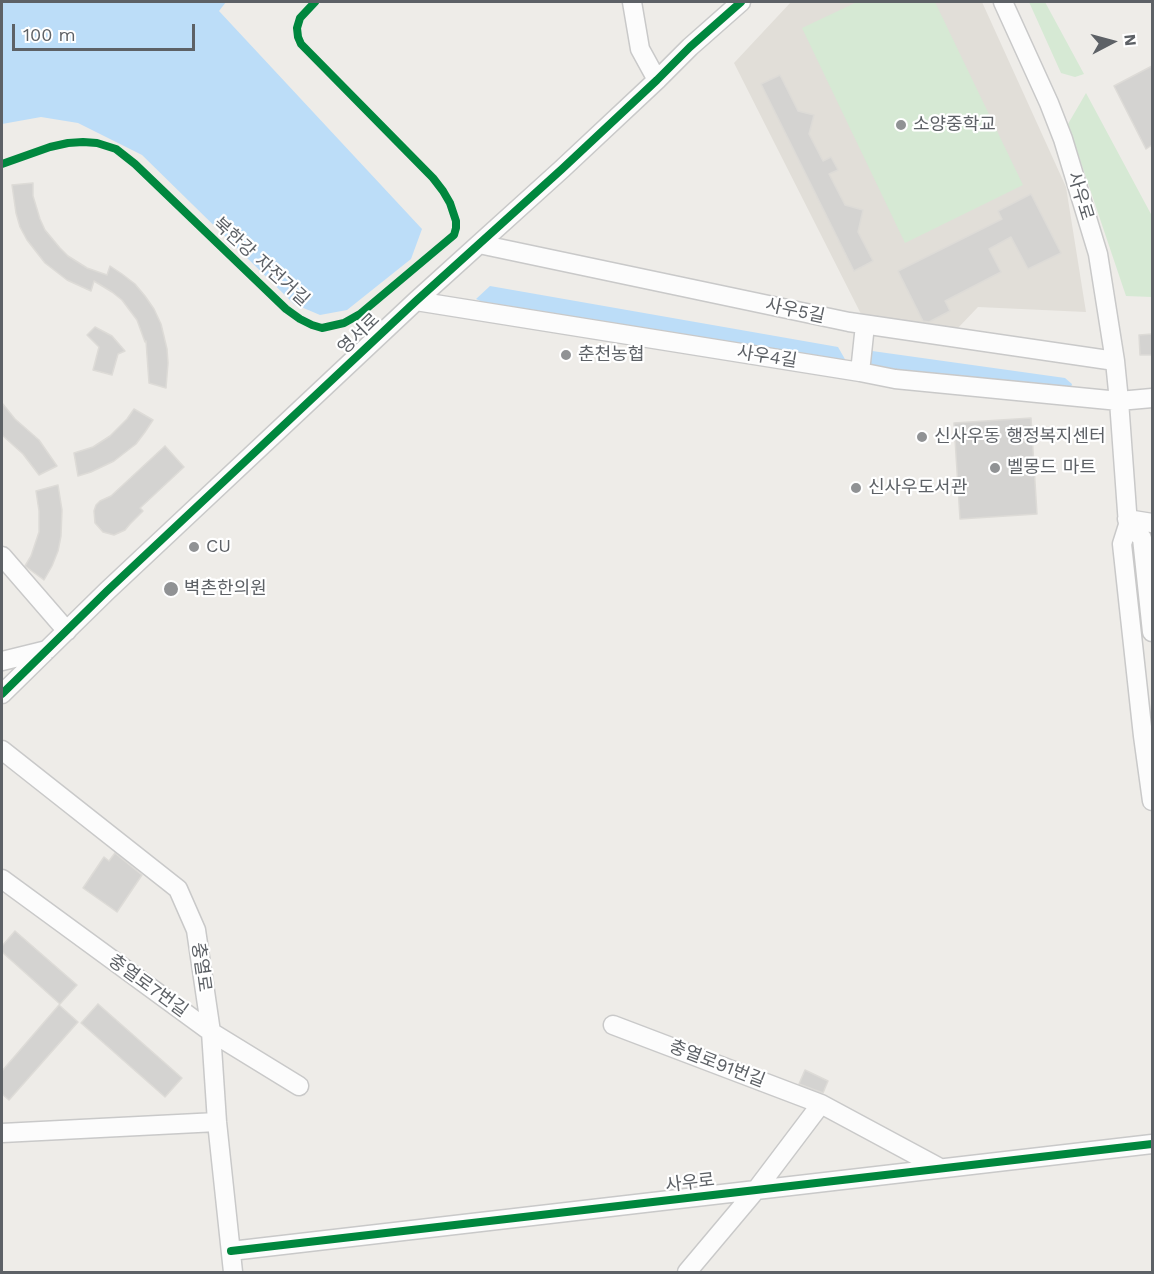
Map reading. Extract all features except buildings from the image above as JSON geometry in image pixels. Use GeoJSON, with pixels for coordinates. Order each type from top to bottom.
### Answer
{"type":"FeatureCollection","features":[{"type":"Feature","properties":{"kind":"street"},"geometry":{"type":"LineString","coordinates":[[632,2],[640,49],[657,81]]}},
{"type":"Feature","properties":{"kind":"street","name":"영서로"},"geometry":{"type":"LineString","coordinates":[[2,694],[99,599],[416,301],[741,2]]}},
{"type":"Feature","properties":{"kind":"street","name":"사우로"},"geometry":{"type":"LineString","coordinates":[[1003,2],[1063,139],[1098,254],[1115,361],[1128,522],[1122,544],[1152,801]]}},
{"type":"Feature","properties":{"kind":"street","name":"사우5길"},"geometry":{"type":"LineString","coordinates":[[479,243],[865,325],[1115,361]]}},
{"type":"Feature","properties":{"kind":"street","name":"사우4길"},"geometry":{"type":"LineString","coordinates":[[416,301],[895,379],[1119,402]]}},
{"type":"Feature","properties":{"kind":"street"},"geometry":{"type":"LineString","coordinates":[[860,372],[865,325]]}},
{"type":"Feature","properties":{"kind":"street"},"geometry":{"type":"LineString","coordinates":[[1119,402],[1152,398]]}},
{"type":"Feature","properties":{"kind":"street"},"geometry":{"type":"LineString","coordinates":[[1128,522],[1152,523]]}},
{"type":"Feature","properties":{"kind":"street","name":"사우로"},"geometry":{"type":"LineString","coordinates":[[1128,522],[1142,538],[1152,632]]}},
{"type":"Feature","properties":{"kind":"street"},"geometry":{"type":"LineString","coordinates":[[2,557],[67,631]]}},
{"type":"Feature","properties":{"kind":"street"},"geometry":{"type":"LineString","coordinates":[[2,661],[47,650]]}},
{"type":"Feature","properties":{"kind":"street","name":"충열로"},"geometry":{"type":"LineString","coordinates":[[2,750],[178,889],[196,930],[211,1032],[217,1122],[234,1272]]}},
{"type":"Feature","properties":{"kind":"street","name":"충열로7번길"},"geometry":{"type":"LineString","coordinates":[[2,879],[211,1032],[299,1086]]}},
{"type":"Feature","properties":{"kind":"street","name":"충열로91번길"},"geometry":{"type":"LineString","coordinates":[[613,1025],[820,1104],[940,1168]]}},
{"type":"Feature","properties":{"kind":"street"},"geometry":{"type":"LineString","coordinates":[[687,1272],[756,1190],[820,1104]]}},
{"type":"Feature","properties":{"kind":"street"},"geometry":{"type":"LineString","coordinates":[[2,1133],[217,1122]]}},
{"type":"Feature","properties":{"kind":"street","name":"사우로"},"geometry":{"type":"LineString","coordinates":[[231,1251],[1152,1144]]}},
{"type":"Feature","properties":{"kind":"shaded area","name":"소양중학교"},"geometry":{"type":"Polygon","coordinates":[[[791,2],[982,2],[1066,187],[1086,312],[978,307],[957,329],[861,314],[734,63],[791,2]]]}},
{"type":"Feature","properties":{"kind":"green space"},"geometry":{"type":"Polygon","coordinates":[[[857,2],[935,2],[1023,185],[905,243],[802,28],[857,2]]]}},
{"type":"Feature","properties":{"kind":"green space"},"geometry":{"type":"Polygon","coordinates":[[[1029,2],[1045,2],[1084,74],[1075,77],[1061,73],[1029,2]]]}},
{"type":"Feature","properties":{"kind":"green space"},"geometry":{"type":"Polygon","coordinates":[[[1086,93],[1152,216],[1152,297],[1126,296],[1068,124],[1086,93]]]}},
{"type":"Feature","properties":{"kind":"water"},"geometry":{"type":"Polygon","coordinates":[[[2,2],[226,2],[219,11],[422,229],[411,259],[347,310],[320,315],[294,304],[142,155],[78,123],[41,117],[2,124],[2,2]]]}},
{"type":"Feature","properties":{"kind":"water"},"geometry":{"type":"Polygon","coordinates":[[[490,286],[838,347],[846,361],[840,366],[485,303],[476,299],[490,286]]]}},
{"type":"Feature","properties":{"kind":"water"},"geometry":{"type":"Polygon","coordinates":[[[865,350],[1065,378],[1072,384],[1069,396],[873,368],[864,357],[865,350]]]}},
{"type":"Feature","properties":{"kind":"cycle path","name":"북한강 자전거길"},"geometry":{"type":"LineString","coordinates":[[2,164],[68,143],[97,143],[116,149],[135,164],[286,309],[300,319],[322,328],[344,323],[360,314],[454,235],[456,221],[450,203],[433,178],[301,44],[297,28],[300,18],[315,2]]}},
{"type":"Feature","properties":{"kind":"cycle path"},"geometry":{"type":"LineString","coordinates":[[2,694],[107,591],[416,301],[741,2]]}},
{"type":"Feature","properties":{"kind":"cycle path"},"geometry":{"type":"LineString","coordinates":[[231,1251],[1152,1144]]}},
{"type":"Feature","properties":{"kind":"place","name":"소양중학교"},"geometry":{"type":"Point","coordinates":[901,125]}},
{"type":"Feature","properties":{"kind":"place","name":"춘천농협"},"geometry":{"type":"Point","coordinates":[566,355]}},
{"type":"Feature","properties":{"kind":"place","name":"신사우동 행정복지센터"},"geometry":{"type":"Point","coordinates":[922,437]}},
{"type":"Feature","properties":{"kind":"place","name":"벨몽드 마트"},"geometry":{"type":"Point","coordinates":[995,468]}},
{"type":"Feature","properties":{"kind":"place","name":"신사우도서관"},"geometry":{"type":"Point","coordinates":[856,488]}},
{"type":"Feature","properties":{"kind":"place","name":"CU"},"geometry":{"type":"Point","coordinates":[194,547]}},
{"type":"Feature","properties":{"kind":"place","name":"벽촌한의원"},"geometry":{"type":"Point","coordinates":[171,589]}}]}
